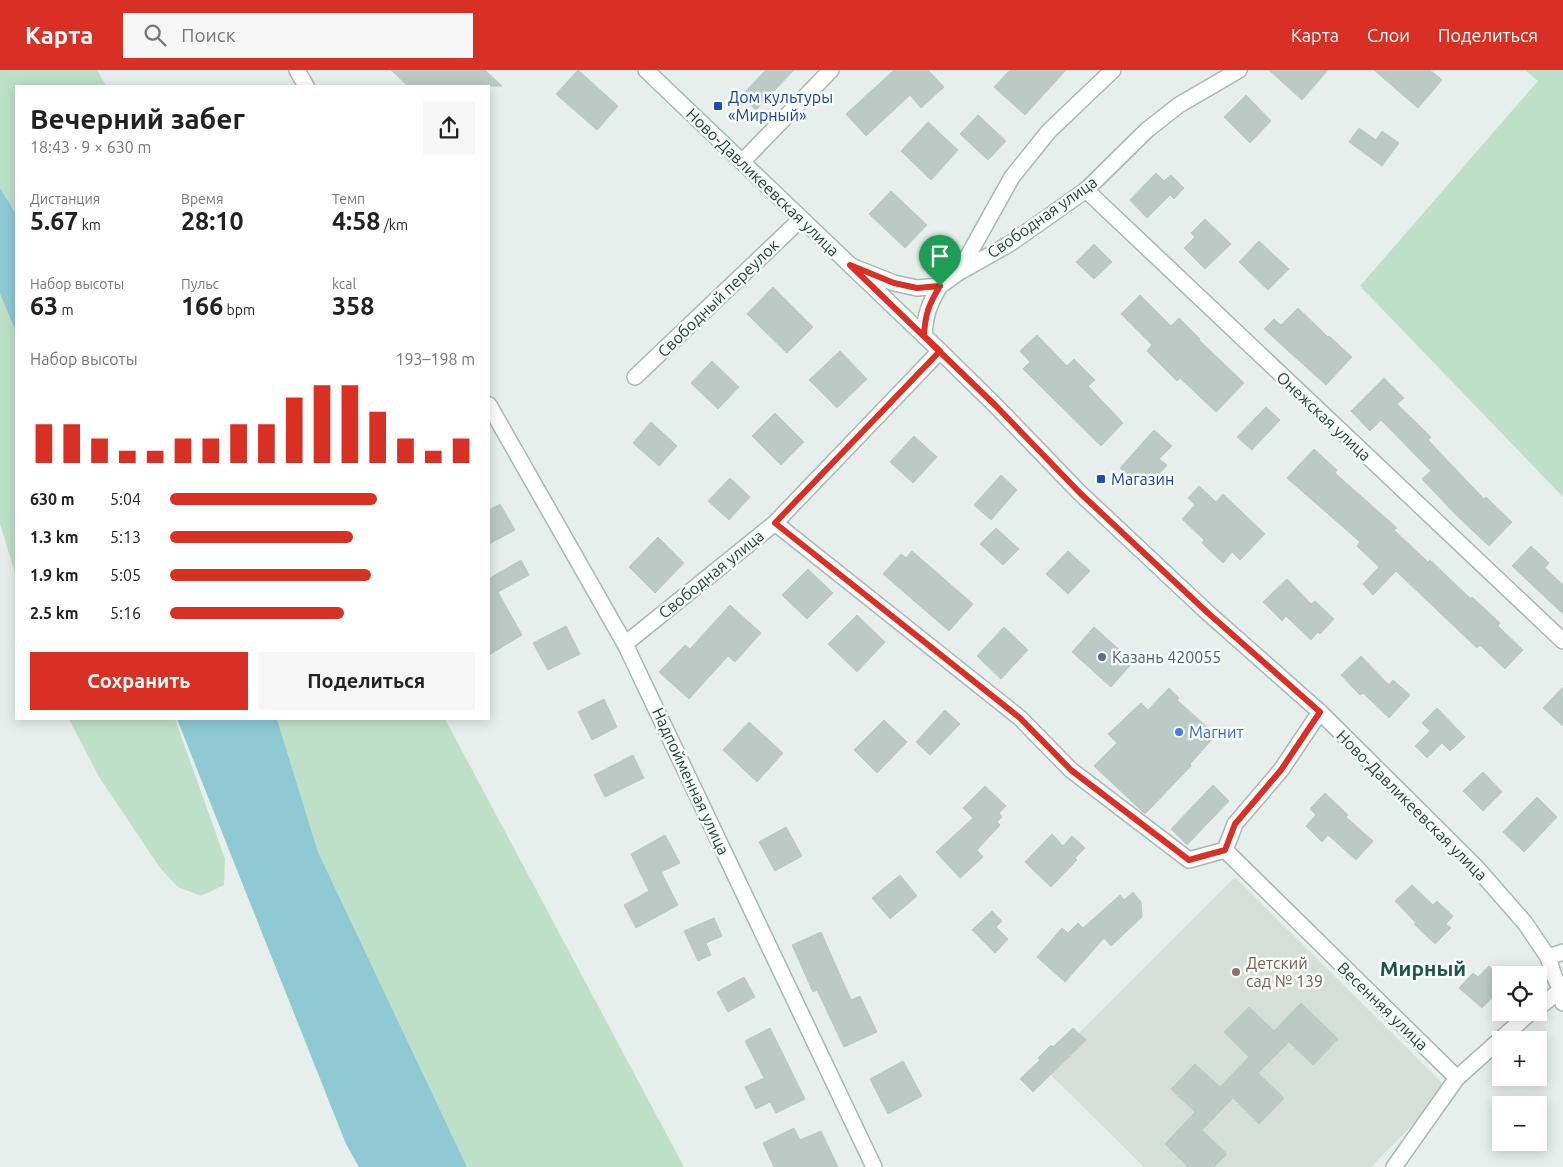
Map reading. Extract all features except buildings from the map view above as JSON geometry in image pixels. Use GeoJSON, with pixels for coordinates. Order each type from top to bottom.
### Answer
{"type":"FeatureCollection","features":[{"type":"Feature","properties":{"kind":"street"},"geometry":{"type":"LineString","coordinates":[[297,70],[305,85]]}},
{"type":"Feature","properties":{"kind":"street","name":"Ново-Давликеевская улица"},"geometry":{"type":"LineString","coordinates":[[646,70],[940,351],[1080,493],[1208,613],[1320,712],[1476,867],[1525,923],[1548,957],[1562,996]]}},
{"type":"Feature","properties":{"kind":"street"},"geometry":{"type":"LineString","coordinates":[[742,162],[831,70]]}},
{"type":"Feature","properties":{"kind":"street"},"geometry":{"type":"LineString","coordinates":[[958,273],[1012,177],[1049,131],[1113,70]]}},
{"type":"Feature","properties":{"kind":"street","name":"Свободная улица"},"geometry":{"type":"LineString","coordinates":[[940,286],[958,273],[1010,243],[1086,190],[1147,130],[1179,105],[1239,70]]}},
{"type":"Feature","properties":{"kind":"street","name":"Онежская улица"},"geometry":{"type":"LineString","coordinates":[[1086,190],[1563,641]]}},
{"type":"Feature","properties":{"kind":"street","name":"Свободный переулок"},"geometry":{"type":"LineString","coordinates":[[635,377],[801,219]]}},
{"type":"Feature","properties":{"kind":"street"},"geometry":{"type":"LineString","coordinates":[[850,265],[894,283],[917,288],[940,286]]}},
{"type":"Feature","properties":{"kind":"street"},"geometry":{"type":"LineString","coordinates":[[924,336],[929,305],[940,286]]}},
{"type":"Feature","properties":{"kind":"street","name":"Свободная улица"},"geometry":{"type":"LineString","coordinates":[[626,644],[775,523],[940,351]]}},
{"type":"Feature","properties":{"kind":"street","name":"Надпойменная улица"},"geometry":{"type":"LineString","coordinates":[[490,407],[626,644],[874,1167]]}},
{"type":"Feature","properties":{"kind":"street"},"geometry":{"type":"LineString","coordinates":[[775,523],[1020,718],[1071,770],[1189,860],[1225,850],[1235,824],[1281,770],[1320,712]]}},
{"type":"Feature","properties":{"kind":"street","name":"Весенняя улица"},"geometry":{"type":"LineString","coordinates":[[1225,850],[1457,1078]]}},
{"type":"Feature","properties":{"kind":"street"},"geometry":{"type":"LineString","coordinates":[[1548,957],[1563,952]]}},
{"type":"Feature","properties":{"kind":"street"},"geometry":{"type":"LineString","coordinates":[[1547,1003],[1562,996]]}},
{"type":"Feature","properties":{"kind":"street"},"geometry":{"type":"LineString","coordinates":[[1394,1167],[1457,1078],[1521,1021]]}},
{"type":"Feature","properties":{"kind":"shaded area","name":"Детский сад № 139"},"geometry":{"type":"Polygon","coordinates":[[[1235,877],[1448,1089],[1371,1167],[1144,1167],[1044,1068],[1235,877]]]}},
{"type":"Feature","properties":{"kind":"green space"},"geometry":{"type":"Polygon","coordinates":[[[0,70],[97,70],[105,85],[15,85],[15,212],[0,188],[0,70]]]}},
{"type":"Feature","properties":{"kind":"green space"},"geometry":{"type":"Polygon","coordinates":[[[1525,70],[1563,70],[1563,497],[1360,286],[1538,81],[1525,70]]]}},
{"type":"Feature","properties":{"kind":"green space"},"geometry":{"type":"Polygon","coordinates":[[[0,294],[15,330],[15,573],[0,524],[0,294]]]}},
{"type":"Feature","properties":{"kind":"green space"},"geometry":{"type":"Polygon","coordinates":[[[70,720],[175,720],[225,859],[224,885],[201,896],[178,887],[160,868],[99,777],[70,720]]]}},
{"type":"Feature","properties":{"kind":"green space"},"geometry":{"type":"Polygon","coordinates":[[[277,720],[446,720],[684,1167],[467,1167],[318,852],[277,720]]]}},
{"type":"Feature","properties":{"kind":"water"},"geometry":{"type":"Polygon","coordinates":[[[0,188],[15,212],[15,330],[0,294],[0,188]]]}},
{"type":"Feature","properties":{"kind":"water"},"geometry":{"type":"Polygon","coordinates":[[[177,720],[277,720],[318,852],[467,1167],[359,1167],[346,1144],[177,720]]]}},
{"type":"Feature","properties":{"kind":"place","name":"Дом культуры «Мирный»"},"geometry":{"type":"Point","coordinates":[718,106]}},
{"type":"Feature","properties":{"kind":"place","name":"Магазин"},"geometry":{"type":"Point","coordinates":[1101,479]}},
{"type":"Feature","properties":{"kind":"place","name":"Казань 420055"},"geometry":{"type":"Point","coordinates":[1102,657]}},
{"type":"Feature","properties":{"kind":"place","name":"Магнит"},"geometry":{"type":"Point","coordinates":[1179,732]}},
{"type":"Feature","properties":{"kind":"place","name":"Детский сад № 139"},"geometry":{"type":"Point","coordinates":[1236,972]}},
{"type":"Feature","properties":{"kind":"district","name":"Мирный"},"geometry":{"type":"Point","coordinates":[1423,968]}},
{"type":"Feature","properties":{"kind":"route"},"geometry":{"type":"LineString","coordinates":[[940,286],[917,288],[894,283],[850,265],[940,351],[996,406],[1080,493],[1208,613],[1320,712],[1281,770],[1235,824],[1225,850],[1189,860],[1071,770],[1020,718],[775,523],[940,351],[924,336],[925,321],[929,305],[940,286]]}}]}
